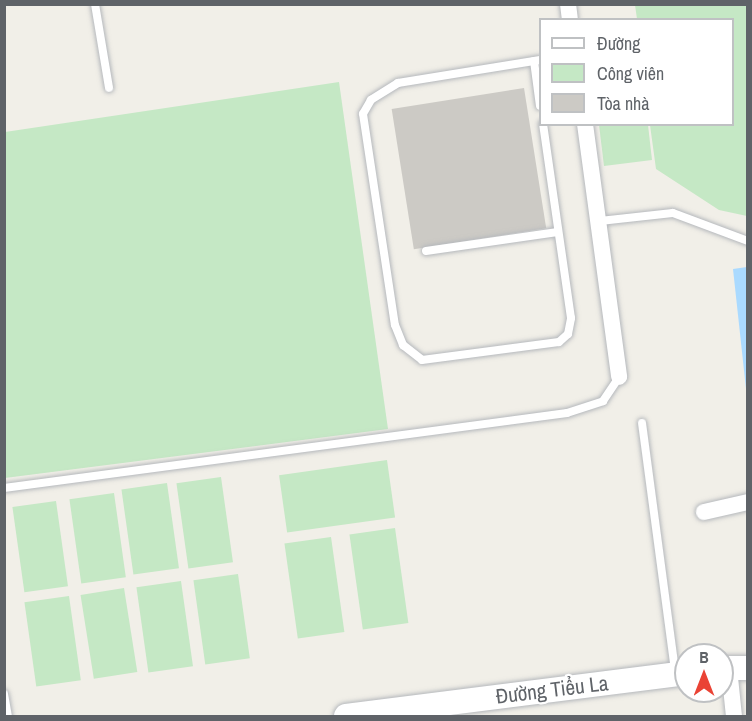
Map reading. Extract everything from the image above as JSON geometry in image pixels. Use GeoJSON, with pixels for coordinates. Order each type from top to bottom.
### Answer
{"type":"FeatureCollection","features":[{"type":"Feature","properties":{"kind":"main road","name":"Đường Tiểu La"},"geometry":{"type":"LineString","coordinates":[[346,717],[430,711],[674,675]]}},
{"type":"Feature","properties":{"kind":"street"},"geometry":{"type":"LineString","coordinates":[[585,126],[600,221],[619,377]]}},
{"type":"Feature","properties":{"kind":"street"},"geometry":{"type":"LineString","coordinates":[[704,512],[747,502]]}},
{"type":"Feature","properties":{"kind":"lane"},"geometry":{"type":"LineString","coordinates":[[95,4],[109,88]]}},
{"type":"Feature","properties":{"kind":"lane"},"geometry":{"type":"LineString","coordinates":[[539,91],[537,60],[398,83],[371,100],[363,114],[395,326],[403,345],[422,360],[559,342],[568,334],[571,318],[543,126]]}},
{"type":"Feature","properties":{"kind":"lane"},"geometry":{"type":"LineString","coordinates":[[600,221],[673,213],[747,241]]}},
{"type":"Feature","properties":{"kind":"lane"},"geometry":{"type":"LineString","coordinates":[[426,251],[558,232]]}},
{"type":"Feature","properties":{"kind":"lane"},"geometry":{"type":"LineString","coordinates":[[4,488],[567,413],[603,401],[619,377]]}},
{"type":"Feature","properties":{"kind":"lane"},"geometry":{"type":"LineString","coordinates":[[642,423],[676,643]]}},
{"type":"Feature","properties":{"kind":"lane"},"geometry":{"type":"LineString","coordinates":[[4,694],[8,717]]}},
{"type":"Feature","properties":{"kind":"green space"},"geometry":{"type":"Polygon","coordinates":[[[635,5],[747,5],[747,216],[719,210],[656,169],[650,126],[734,126],[734,18],[637,18],[635,5]]]}},
{"type":"Feature","properties":{"kind":"green space"},"geometry":{"type":"Polygon","coordinates":[[[339,82],[388,429],[5,478],[5,132],[339,82]]]}},
{"type":"Feature","properties":{"kind":"green space"},"geometry":{"type":"Polygon","coordinates":[[[599,126],[648,126],[652,160],[604,166],[599,126]]]}},
{"type":"Feature","properties":{"kind":"green space"},"geometry":{"type":"Polygon","coordinates":[[[387,460],[395,517],[287,533],[279,475],[387,460]]]}},
{"type":"Feature","properties":{"kind":"green space"},"geometry":{"type":"Polygon","coordinates":[[[221,477],[233,562],[188,568],[176,483],[221,477]]]}},
{"type":"Feature","properties":{"kind":"green space"},"geometry":{"type":"Polygon","coordinates":[[[167,483],[179,568],[133,575],[121,489],[167,483]]]}},
{"type":"Feature","properties":{"kind":"green space"},"geometry":{"type":"Polygon","coordinates":[[[114,493],[126,577],[81,583],[69,499],[114,493]]]}},
{"type":"Feature","properties":{"kind":"green space"},"geometry":{"type":"Polygon","coordinates":[[[56,501],[68,586],[24,592],[12,507],[56,501]]]}},
{"type":"Feature","properties":{"kind":"green space"},"geometry":{"type":"Polygon","coordinates":[[[395,528],[408,623],[363,629],[349,534],[395,528]]]}},
{"type":"Feature","properties":{"kind":"green space"},"geometry":{"type":"Polygon","coordinates":[[[331,537],[344,632],[298,639],[284,544],[331,537]]]}},
{"type":"Feature","properties":{"kind":"green space"},"geometry":{"type":"Polygon","coordinates":[[[238,574],[250,658],[205,664],[193,580],[238,574]]]}},
{"type":"Feature","properties":{"kind":"green space"},"geometry":{"type":"Polygon","coordinates":[[[181,581],[193,666],[148,672],[136,587],[181,581]]]}},
{"type":"Feature","properties":{"kind":"green space"},"geometry":{"type":"Polygon","coordinates":[[[124,588],[137,672],[94,679],[81,595],[124,588]]]}},
{"type":"Feature","properties":{"kind":"green space"},"geometry":{"type":"Polygon","coordinates":[[[69,596],[81,680],[36,686],[24,602],[69,596]]]}},
{"type":"Feature","properties":{"kind":"water"},"geometry":{"type":"Polygon","coordinates":[[[748,267],[747,398],[733,269],[748,267]]]}},
{"type":"Feature","properties":{"kind":"building"},"geometry":{"type":"Polygon","coordinates":[[[524,88],[546,228],[414,249],[392,109],[524,88]]]}}]}
